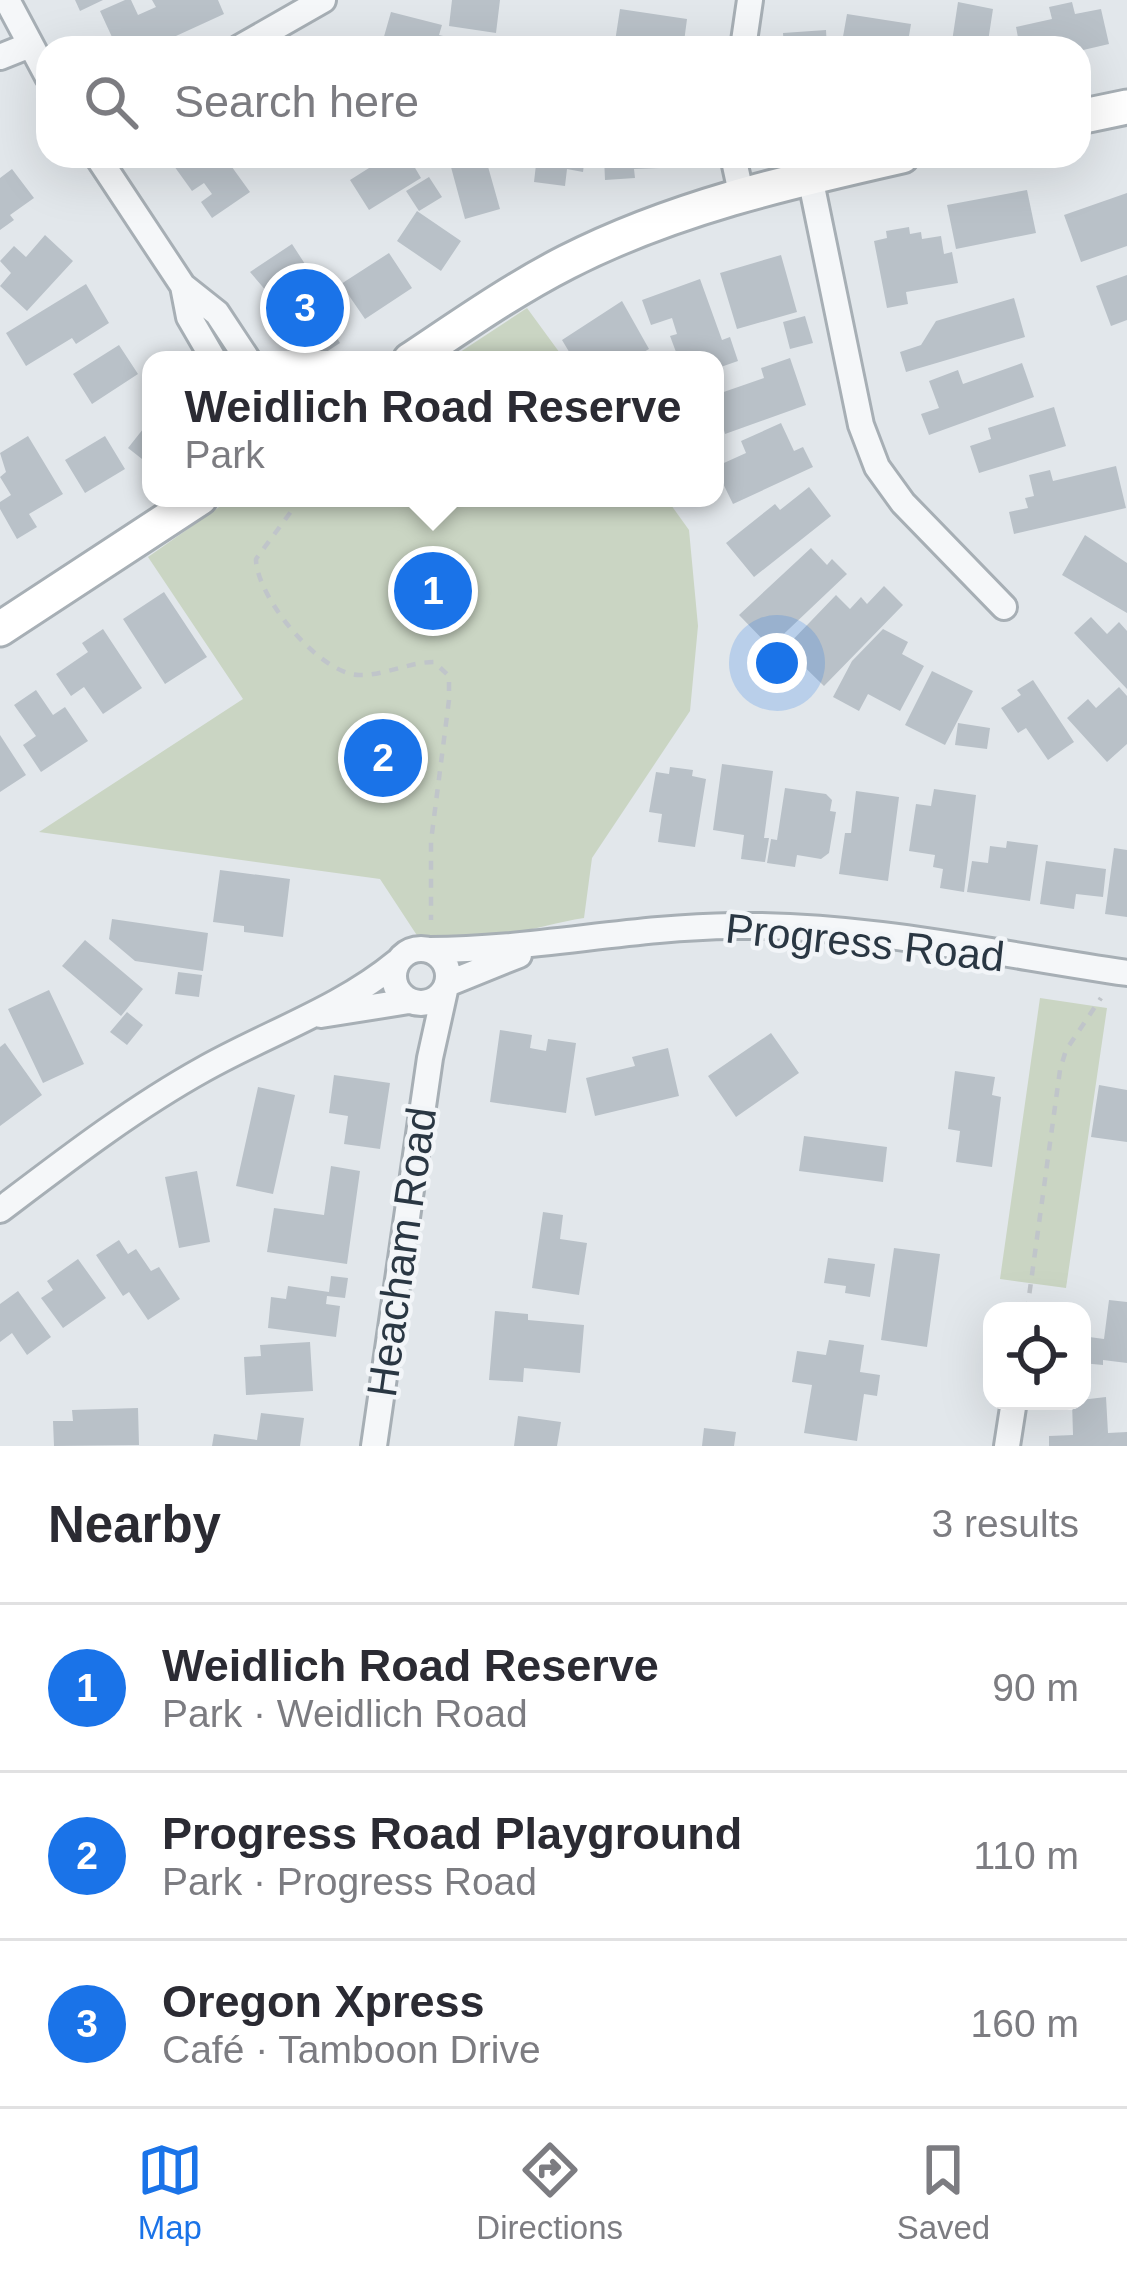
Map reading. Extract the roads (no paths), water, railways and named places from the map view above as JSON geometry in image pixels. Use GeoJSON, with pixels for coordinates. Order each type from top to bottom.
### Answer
{"type":"FeatureCollection","features":[{"type":"Feature","properties":{"kind":"street"},"geometry":{"type":"LineString","coordinates":[[8,0],[36,56]]}},
{"type":"Feature","properties":{"kind":"street"},"geometry":{"type":"LineString","coordinates":[[260,36],[323,0]]}},
{"type":"Feature","properties":{"kind":"street"},"geometry":{"type":"LineString","coordinates":[[745,36],[750,0]]}},
{"type":"Feature","properties":{"kind":"street"},"geometry":{"type":"LineString","coordinates":[[0,57],[30,45]]}},
{"type":"Feature","properties":{"kind":"street"},"geometry":{"type":"LineString","coordinates":[[1091,114],[1127,106]]}},
{"type":"Feature","properties":{"kind":"street"},"geometry":{"type":"LineString","coordinates":[[105,168],[183,286],[218,314],[242,351]]}},
{"type":"Feature","properties":{"kind":"street"},"geometry":{"type":"LineString","coordinates":[[736,168],[741,194]]}},
{"type":"Feature","properties":{"kind":"street"},"geometry":{"type":"LineString","coordinates":[[424,351],[570,260],[741,194],[849,168]]}},
{"type":"Feature","properties":{"kind":"street"},"geometry":{"type":"LineString","coordinates":[[810,177],[868,447],[903,503],[1004,608]]}},
{"type":"Feature","properties":{"kind":"street"},"geometry":{"type":"LineString","coordinates":[[183,286],[189,317],[209,351]]}},
{"type":"Feature","properties":{"kind":"street"},"geometry":{"type":"LineString","coordinates":[[0,629],[186,507]]}},
{"type":"Feature","properties":{"kind":"street","name":"Progress Road"},"geometry":{"type":"LineString","coordinates":[[430,950],[531,948],[638,931],[785,927],[872,935],[1127,974]]}},
{"type":"Feature","properties":{"kind":"street","name":"Progress Road"},"geometry":{"type":"LineString","coordinates":[[446,985],[531,948]]}},
{"type":"Feature","properties":{"kind":"street"},"geometry":{"type":"LineString","coordinates":[[0,1210],[167,1090],[313,1016],[411,950],[430,950],[447,968],[442,993],[428,1002],[313,1016]]}},
{"type":"Feature","properties":{"kind":"street"},"geometry":{"type":"LineString","coordinates":[[397,962],[394,979],[401,995],[410,1001]]}},
{"type":"Feature","properties":{"kind":"street","name":"Heacham Road"},"geometry":{"type":"LineString","coordinates":[[374,1446],[430,1058],[446,985]]}},
{"type":"Feature","properties":{"kind":"street","name":"Heacham Road"},"geometry":{"type":"LineString","coordinates":[[410,1001],[423,1026],[430,1058]]}},
{"type":"Feature","properties":{"kind":"street"},"geometry":{"type":"LineString","coordinates":[[1007,1446],[1013,1410]]}},
{"type":"Feature","properties":{"kind":"place","name":"Oregon Xpress"},"geometry":{"type":"Point","coordinates":[305,308]}},
{"type":"Feature","properties":{"kind":"place","name":"Weidlich Road Reserve"},"geometry":{"type":"Point","coordinates":[433,591]}},
{"type":"Feature","properties":{"kind":"place","name":"Progress Road Playground"},"geometry":{"type":"Point","coordinates":[383,758]}}]}
